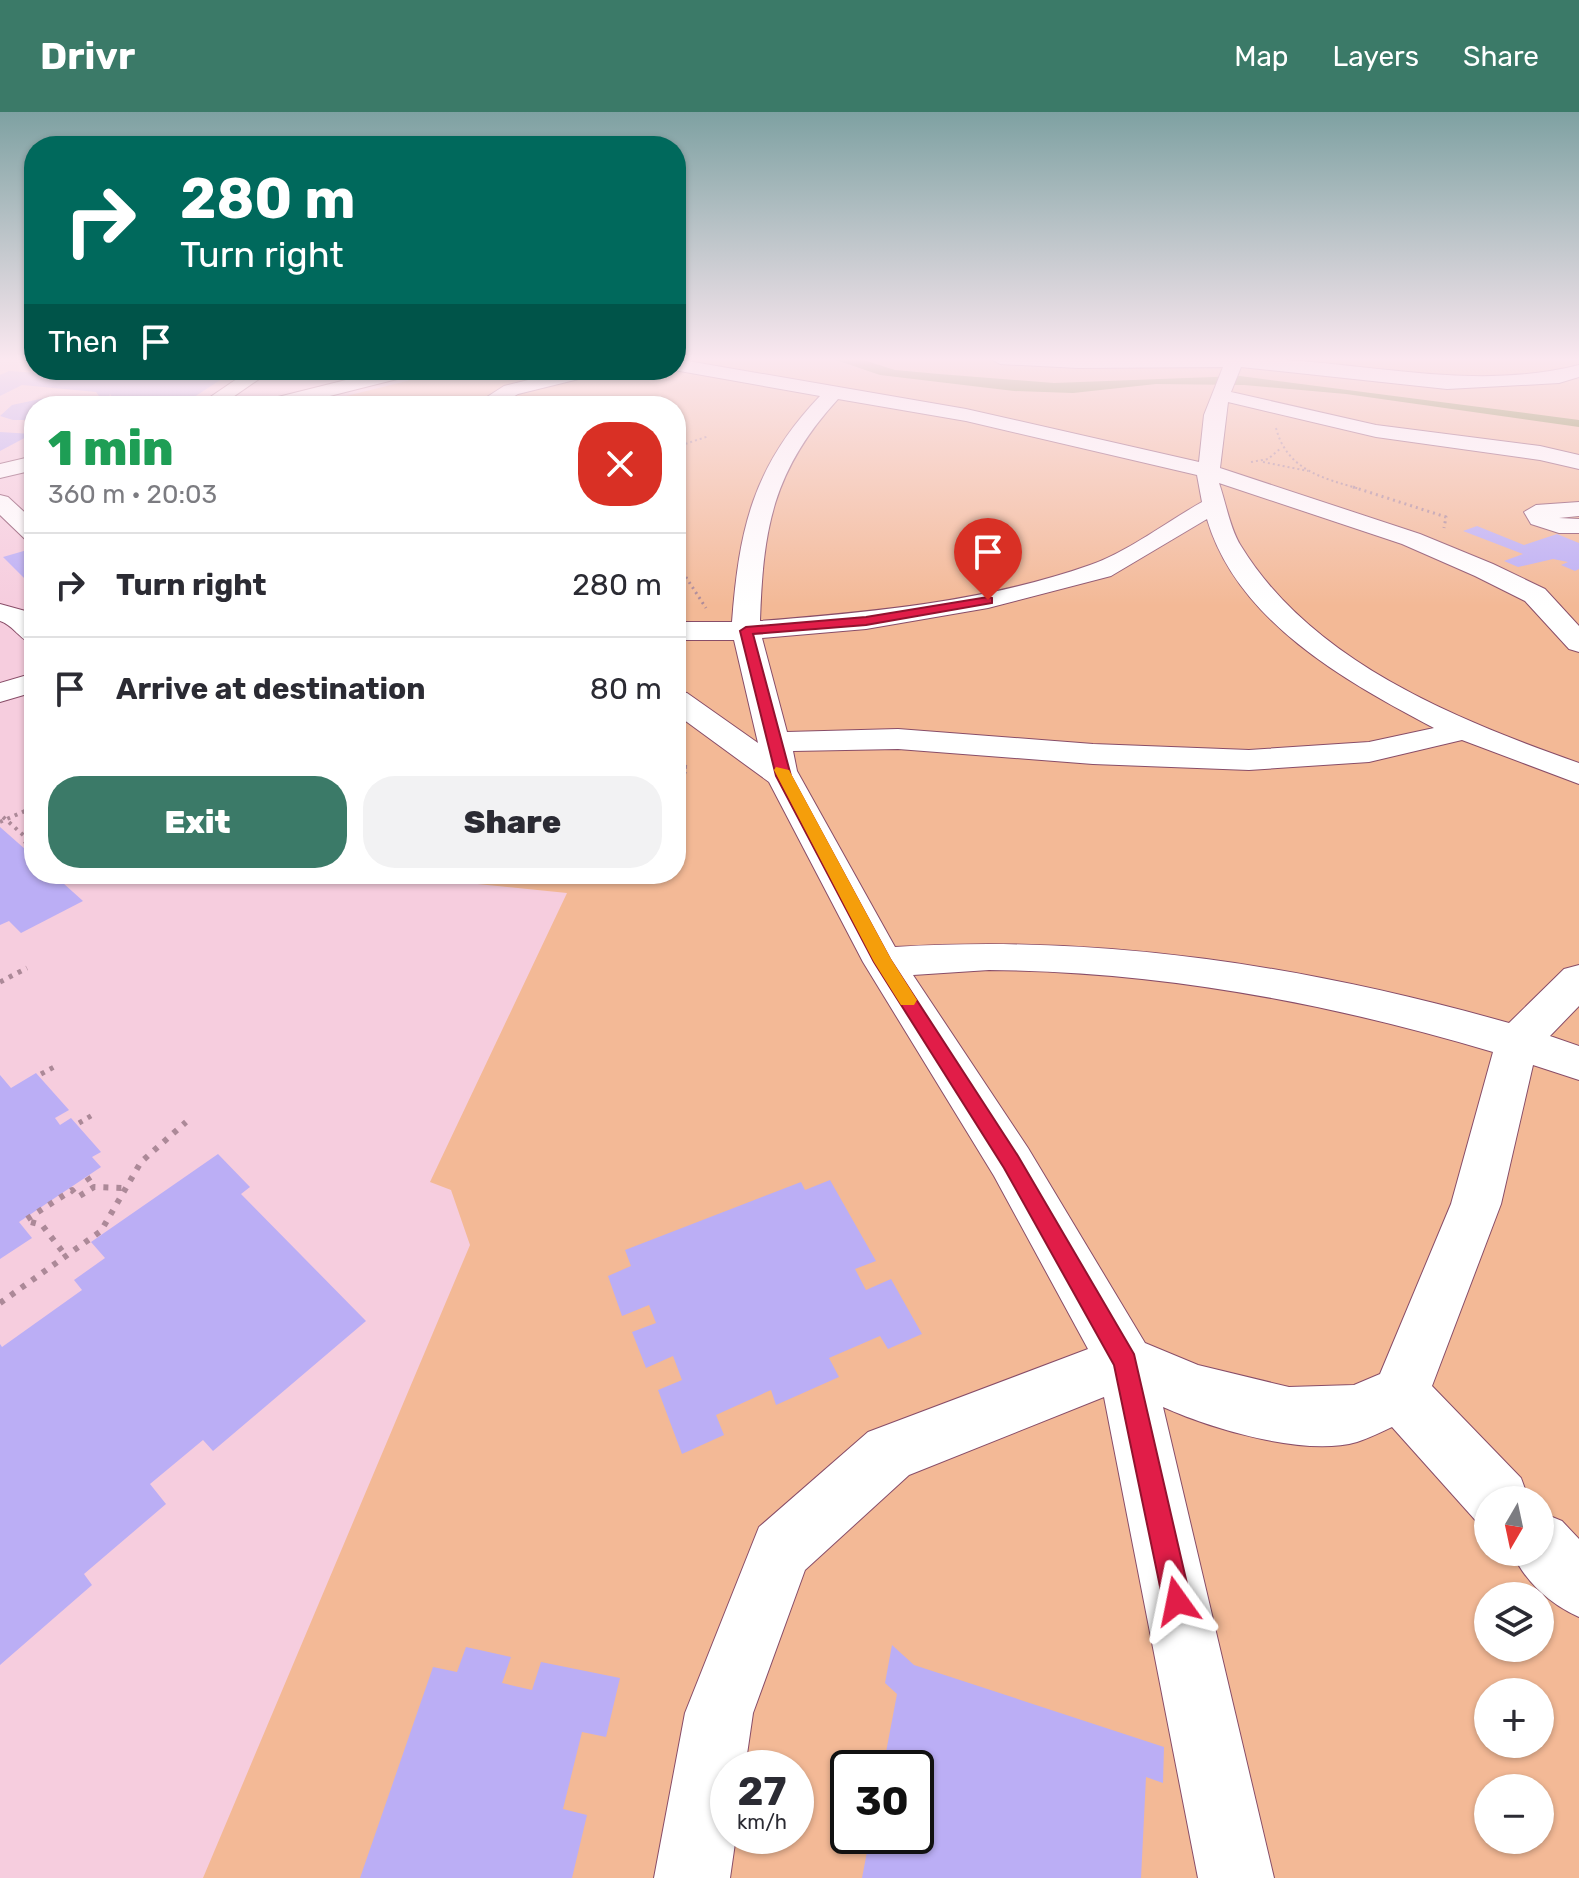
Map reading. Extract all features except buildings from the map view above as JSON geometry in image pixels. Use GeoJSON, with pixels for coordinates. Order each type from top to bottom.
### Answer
{"type":"FeatureCollection","features":[{"type":"Feature","properties":{"kind":"main road"},"geometry":{"type":"LineString","coordinates":[[0,471],[24,465]]}},
{"type":"Feature","properties":{"kind":"street"},"geometry":{"type":"LineString","coordinates":[[793,441],[773,475],[750,552],[746,631],[778,759],[883,962],[1011,1162],[1125,1362],[1236,1878]]}},
{"type":"Feature","properties":{"kind":"street"},"geometry":{"type":"LineString","coordinates":[[1081,441],[1205,470],[1440,551],[1535,595],[1579,643]]}},
{"type":"Feature","properties":{"kind":"street"},"geometry":{"type":"LineString","coordinates":[[1207,441],[1205,470],[1212,506],[1245,577],[1292,627],[1370,678],[1461,731],[1506,751],[1579,774]]}},
{"type":"Feature","properties":{"kind":"street"},"geometry":{"type":"LineString","coordinates":[[1454,441],[1540,453],[1579,462]]}},
{"type":"Feature","properties":{"kind":"street"},"geometry":{"type":"LineString","coordinates":[[24,491],[0,499],[24,524]]}},
{"type":"Feature","properties":{"kind":"street"},"geometry":{"type":"LineString","coordinates":[[686,631],[746,631],[866,621],[957,606],[1102,570],[1212,506]]}},
{"type":"Feature","properties":{"kind":"street"},"geometry":{"type":"LineString","coordinates":[[1579,510],[1536,512],[1540,519],[1548,523],[1579,526]]}},
{"type":"Feature","properties":{"kind":"street"},"geometry":{"type":"LineString","coordinates":[[1550,610],[1579,599]]}},
{"type":"Feature","properties":{"kind":"street"},"geometry":{"type":"LineString","coordinates":[[0,612],[19,618],[24,624]]}},
{"type":"Feature","properties":{"kind":"street"},"geometry":{"type":"LineString","coordinates":[[0,693],[24,685]]}},
{"type":"Feature","properties":{"kind":"street"},"geometry":{"type":"LineString","coordinates":[[686,706],[778,759],[898,739],[1093,754],[1249,760],[1369,752],[1461,731]]}},
{"type":"Feature","properties":{"kind":"street"},"geometry":{"type":"LineString","coordinates":[[883,962],[1002,956],[1174,967],[1364,998],[1579,1063]]}},
{"type":"Feature","properties":{"kind":"street"},"geometry":{"type":"LineString","coordinates":[[692,1878],[719,1713],[781,1549],[889,1453],[1125,1362],[1197,1393],[1289,1416],[1355,1414],[1400,1394],[1476,1204],[1517,1042],[1579,980]]}},
{"type":"Feature","properties":{"kind":"street"},"geometry":{"type":"LineString","coordinates":[[1400,1394],[1486,1486]]}},
{"type":"Feature","properties":{"kind":"street"},"geometry":{"type":"LineString","coordinates":[[1554,1558],[1579,1585]]}},
{"type":"Feature","properties":{"kind":"path"},"geometry":{"type":"LineString","coordinates":[[1280,441],[1283,451],[1319,474]]}},
{"type":"Feature","properties":{"kind":"path"},"geometry":{"type":"LineString","coordinates":[[1258,461],[1319,474],[1427,506],[1446,517],[1444,533]]}},
{"type":"Feature","properties":{"kind":"path"},"geometry":{"type":"LineString","coordinates":[[687,575],[716,631]]}},
{"type":"Feature","properties":{"kind":"path"},"geometry":{"type":"LineString","coordinates":[[3,820],[24,811]]}},
{"type":"Feature","properties":{"kind":"path"},"geometry":{"type":"LineString","coordinates":[[3,820],[24,835]]}},
{"type":"Feature","properties":{"kind":"path"},"geometry":{"type":"LineString","coordinates":[[9,832],[16,828]]}},
{"type":"Feature","properties":{"kind":"path"},"geometry":{"type":"LineString","coordinates":[[0,982],[27,968]]}},
{"type":"Feature","properties":{"kind":"path"},"geometry":{"type":"LineString","coordinates":[[41,1074],[54,1067]]}},
{"type":"Feature","properties":{"kind":"path"},"geometry":{"type":"LineString","coordinates":[[79,1123],[96,1113]]}},
{"type":"Feature","properties":{"kind":"path"},"geometry":{"type":"LineString","coordinates":[[0,1303],[101,1231],[141,1162],[186,1122]]}},
{"type":"Feature","properties":{"kind":"path"},"geometry":{"type":"LineString","coordinates":[[87,1177],[94,1187]]}},
{"type":"Feature","properties":{"kind":"path"},"geometry":{"type":"LineString","coordinates":[[66,1256],[42,1225],[29,1221],[72,1190],[78,1197],[94,1187],[125,1188]]}},
{"type":"Feature","properties":{"kind":"shaded area"},"geometry":{"type":"Polygon","coordinates":[[[686,441],[1579,441],[1579,1878],[203,1878],[470,1245],[451,1190],[430,1182],[567,893],[477,884],[686,884],[686,441]]]}},
{"type":"Feature","properties":{"kind":"slow traffic"},"geometry":{"type":"LineString","coordinates":[[781,770],[883,962],[908,1000]]}},
{"type":"Feature","properties":{"kind":"route"},"geometry":{"type":"LineString","coordinates":[[988,600],[866,621],[746,631],[756,680],[783,776],[883,962],[1011,1162],[1125,1362],[1177,1601]]}}]}
